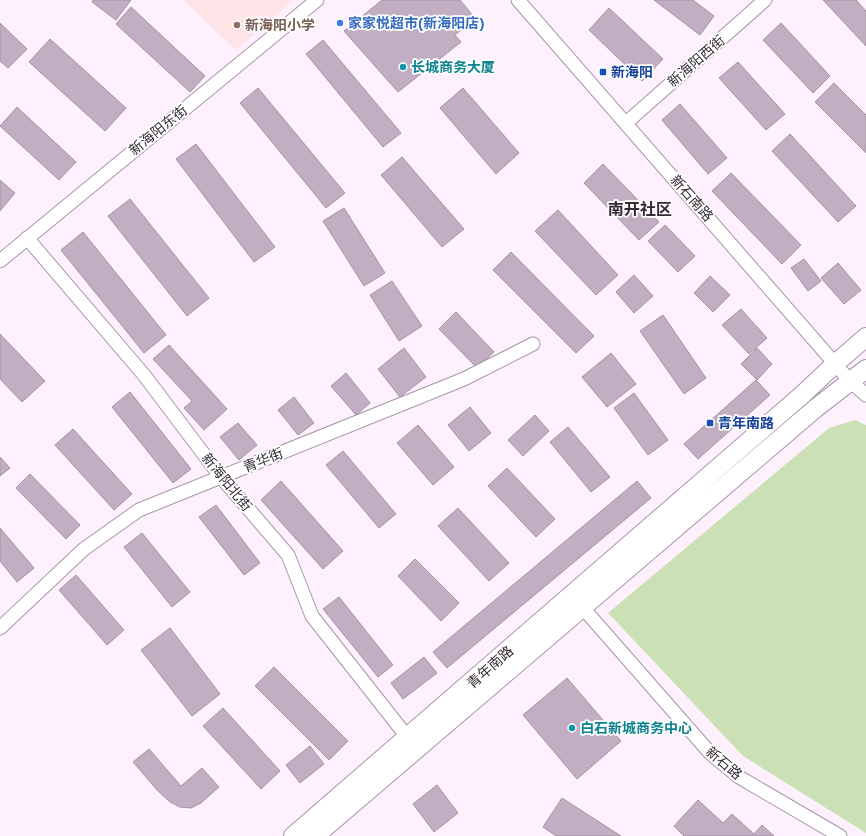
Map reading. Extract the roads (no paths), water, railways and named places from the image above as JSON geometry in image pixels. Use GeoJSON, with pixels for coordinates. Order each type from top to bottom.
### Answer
{"type":"FeatureCollection","features":[{"type":"Feature","properties":{"kind":"main road","name":"青年南路"},"geometry":{"type":"LineString","coordinates":[[293,836],[796,401],[866,337]]}},
{"type":"Feature","properties":{"kind":"main road","name":"青年南路"},"geometry":{"type":"LineString","coordinates":[[315,836],[816,408],[866,369]]}},
{"type":"Feature","properties":{"kind":"street","name":"新海阳东街"},"geometry":{"type":"LineString","coordinates":[[0,261],[317,0]]}},
{"type":"Feature","properties":{"kind":"street","name":"新石南路"},"geometry":{"type":"LineString","coordinates":[[518,0],[626,122],[850,381],[866,394]]}},
{"type":"Feature","properties":{"kind":"street","name":"新海阳西街"},"geometry":{"type":"LineString","coordinates":[[626,122],[765,0]]}},
{"type":"Feature","properties":{"kind":"street","name":"新海阳北街"},"geometry":{"type":"LineString","coordinates":[[27,238],[144,374],[221,477],[288,555],[312,616],[408,738]]}},
{"type":"Feature","properties":{"kind":"street","name":"青华街"},"geometry":{"type":"LineString","coordinates":[[0,628],[84,549],[138,510],[464,379],[533,344]]}},
{"type":"Feature","properties":{"kind":"street","name":"新石路"},"geometry":{"type":"LineString","coordinates":[[583,608],[710,754],[739,777],[832,834]]}},
{"type":"Feature","properties":{"kind":"place","name":"家家悦超市(新海阳店)"},"geometry":{"type":"Point","coordinates":[340,23]}},
{"type":"Feature","properties":{"kind":"place","name":"新海阳小学"},"geometry":{"type":"Point","coordinates":[237,25]}},
{"type":"Feature","properties":{"kind":"place","name":"长城商务大厦"},"geometry":{"type":"Point","coordinates":[403,67]}},
{"type":"Feature","properties":{"kind":"place","name":"新海阳"},"geometry":{"type":"Point","coordinates":[603,72]}},
{"type":"Feature","properties":{"kind":"place","name":"青年南路"},"geometry":{"type":"Point","coordinates":[710,423]}},
{"type":"Feature","properties":{"kind":"place","name":"白石新城商务中心"},"geometry":{"type":"Point","coordinates":[572,728]}},
{"type":"Feature","properties":{"kind":"district","name":"南开社区"},"geometry":{"type":"Point","coordinates":[640,209]}}]}
